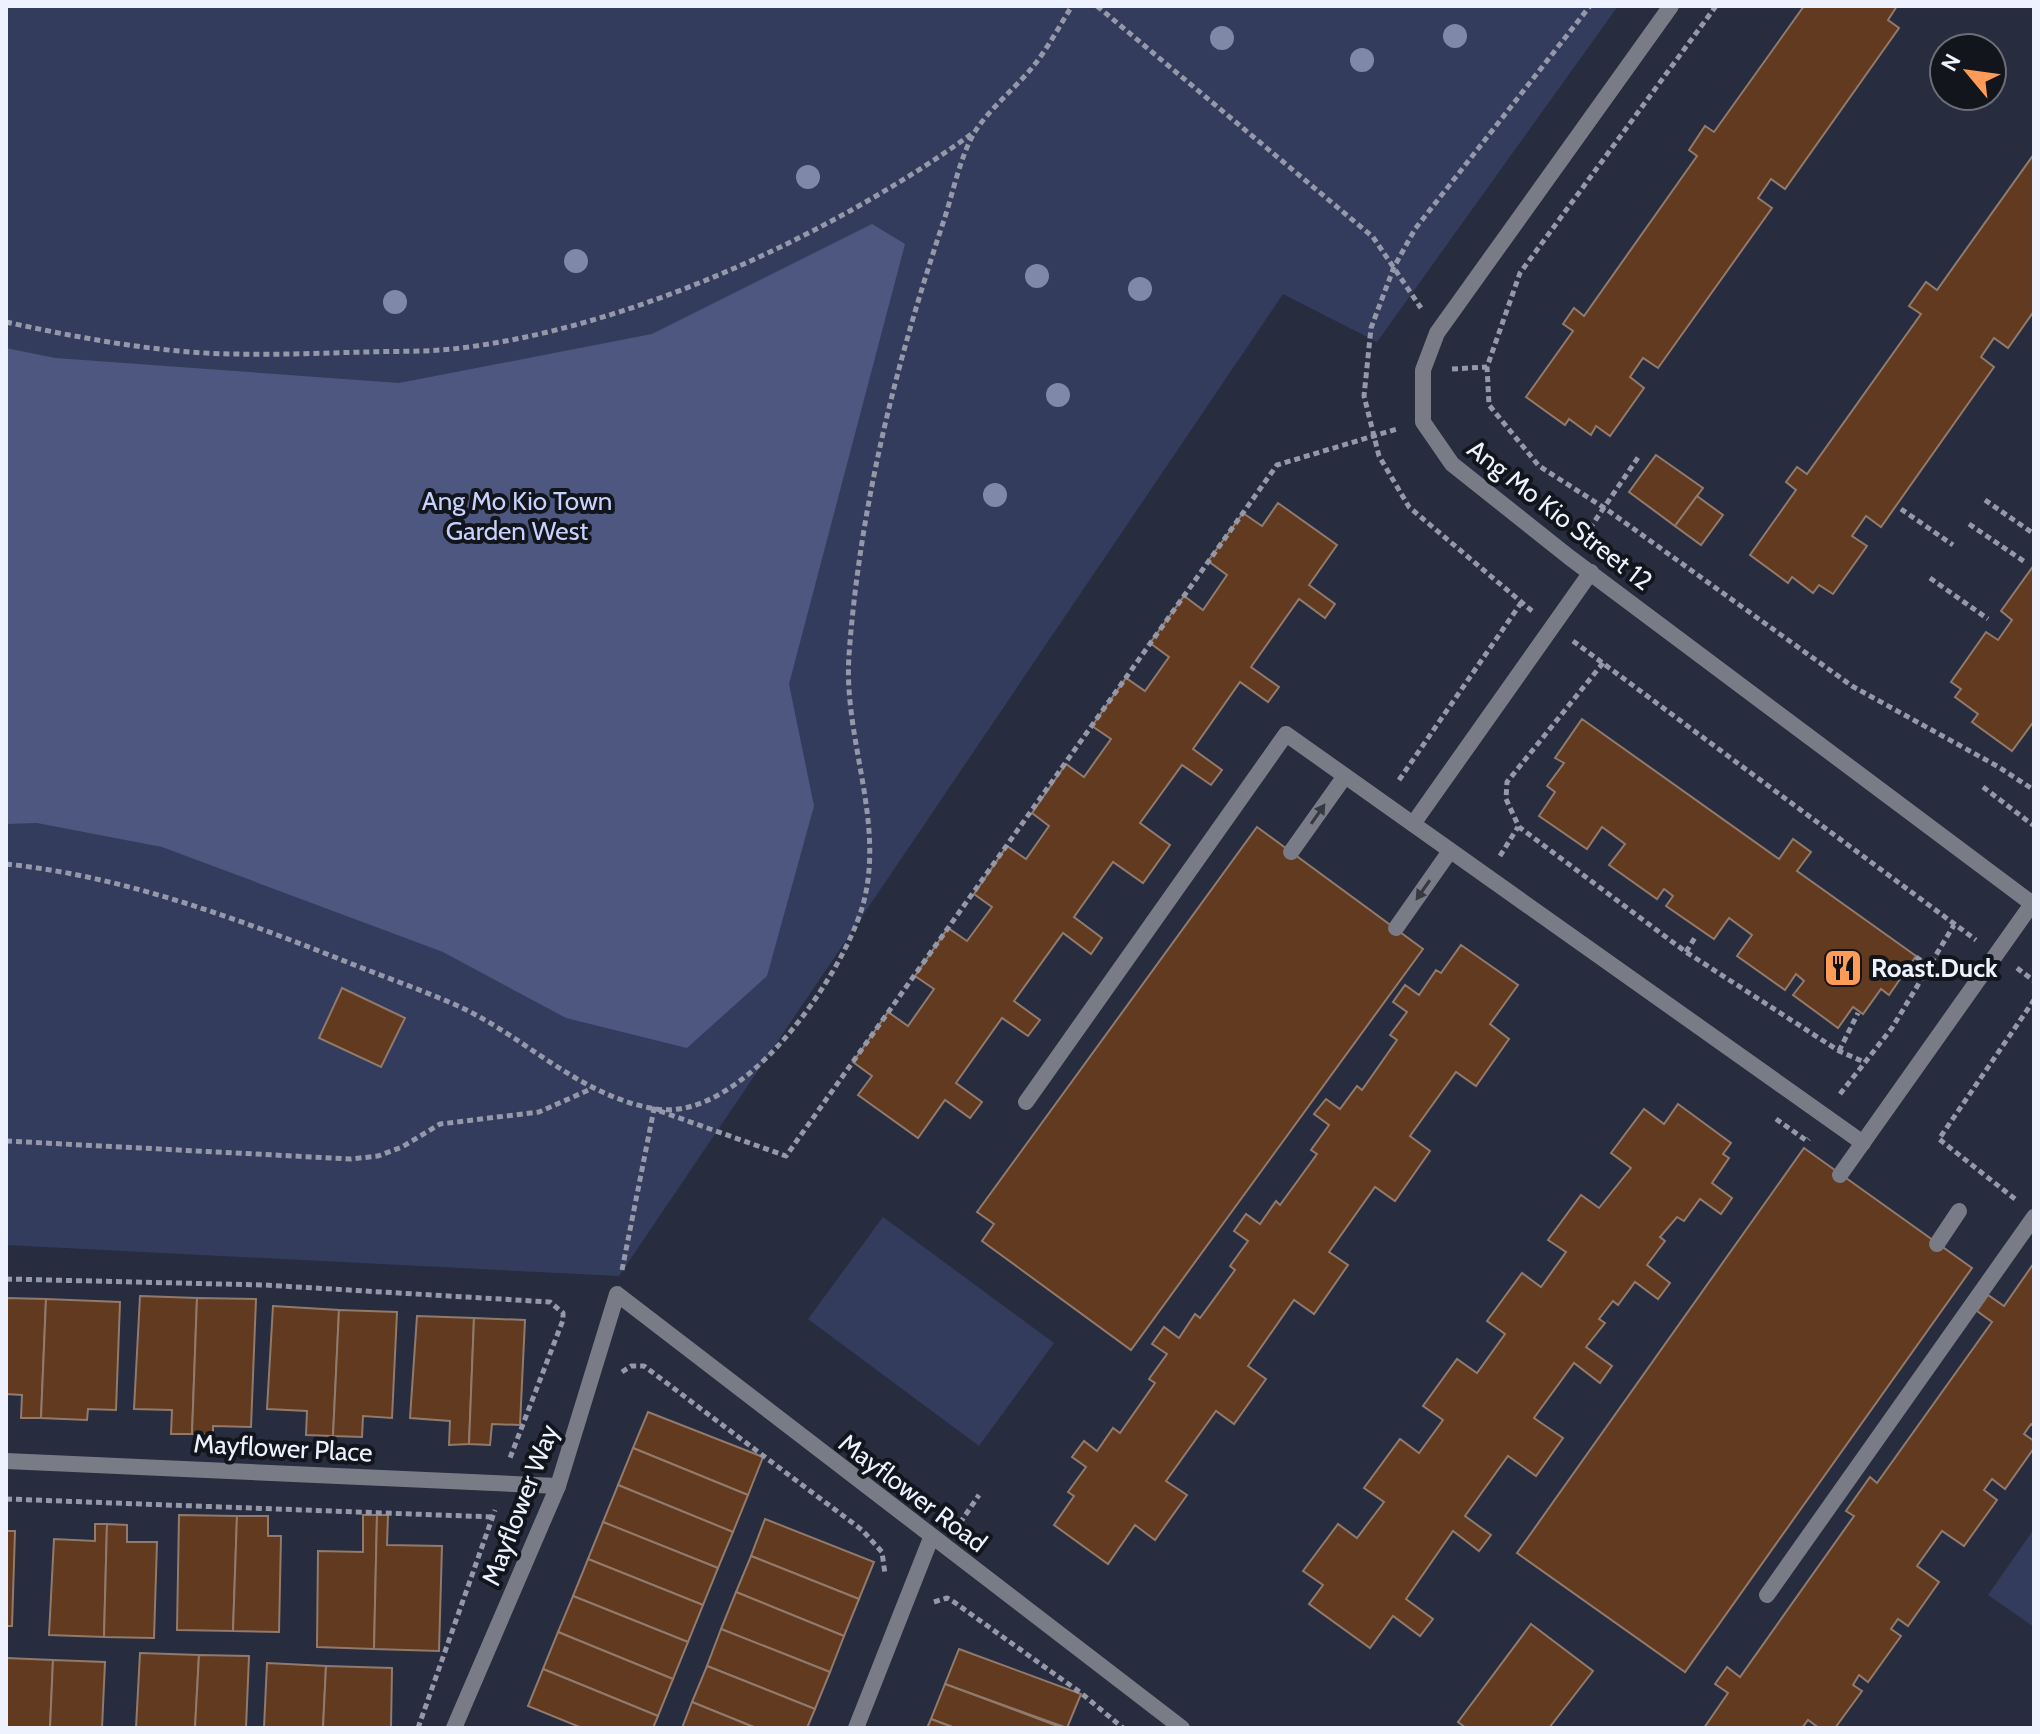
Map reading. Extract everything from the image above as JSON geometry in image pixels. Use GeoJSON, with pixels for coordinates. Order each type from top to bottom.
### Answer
{"type":"FeatureCollection","features":[{"type":"Feature","properties":{"kind":"street"},"geometry":{"type":"LineString","coordinates":[[1423,422],[1423,370],[1437,333],[1671,6]]}},
{"type":"Feature","properties":{"kind":"street","name":"Ang Mo Kio Street 12"},"geometry":{"type":"LineString","coordinates":[[1423,422],[1452,464],[2033,903]]}},
{"type":"Feature","properties":{"kind":"street"},"geometry":{"type":"LineString","coordinates":[[1413,824],[1591,572]]}},
{"type":"Feature","properties":{"kind":"street"},"geometry":{"type":"LineString","coordinates":[[1026,1102],[1286,734],[1863,1143]]}},
{"type":"Feature","properties":{"kind":"street"},"geometry":{"type":"LineString","coordinates":[[1291,852],[1345,776]]}},
{"type":"Feature","properties":{"kind":"street"},"geometry":{"type":"LineString","coordinates":[[1396,928],[1450,851]]}},
{"type":"Feature","properties":{"kind":"street"},"geometry":{"type":"LineString","coordinates":[[1840,1175],[2033,903]]}},
{"type":"Feature","properties":{"kind":"street"},"geometry":{"type":"LineString","coordinates":[[1937,1244],[1959,1211]]}},
{"type":"Feature","properties":{"kind":"street"},"geometry":{"type":"LineString","coordinates":[[1767,1595],[2034,1217]]}},
{"type":"Feature","properties":{"kind":"street","name":"Mayflower Way"},"geometry":{"type":"LineString","coordinates":[[454,1728],[558,1486],[617,1294]]}},
{"type":"Feature","properties":{"kind":"street","name":"Mayflower Road"},"geometry":{"type":"LineString","coordinates":[[617,1294],[1182,1728]]}},
{"type":"Feature","properties":{"kind":"street","name":"Mayflower Place"},"geometry":{"type":"LineString","coordinates":[[6,1461],[558,1486]]}},
{"type":"Feature","properties":{"kind":"street"},"geometry":{"type":"LineString","coordinates":[[856,1728],[931,1538]]}},
{"type":"Feature","properties":{"kind":"path"},"geometry":{"type":"LineString","coordinates":[[6,322],[80,338],[231,354],[452,349],[551,330],[668,294],[786,246],[895,186],[974,132],[1036,63],[1072,6]]}},
{"type":"Feature","properties":{"kind":"path"},"geometry":{"type":"LineString","coordinates":[[1097,6],[1373,237],[1437,333]]}},
{"type":"Feature","properties":{"kind":"path"},"geometry":{"type":"LineString","coordinates":[[1590,6],[1415,229],[1394,267],[1371,328],[1364,396],[1379,456],[1409,507],[1521,603],[2034,981]]}},
{"type":"Feature","properties":{"kind":"path"},"geometry":{"type":"LineString","coordinates":[[1716,6],[1520,273],[1487,367],[1489,405],[1539,466],[1606,509],[1852,686],[1997,766],[2034,790]]}},
{"type":"Feature","properties":{"kind":"path"},"geometry":{"type":"LineString","coordinates":[[654,1109],[682,1110],[748,1076],[777,1048],[819,991],[848,945],[862,909],[871,866],[869,824],[851,731],[849,659],[862,538],[880,436],[905,337],[974,132]]}},
{"type":"Feature","properties":{"kind":"path"},"geometry":{"type":"LineString","coordinates":[[6,864],[86,878],[196,905],[459,1006],[592,1089],[786,1156],[1277,465],[1423,422]]}},
{"type":"Feature","properties":{"kind":"path"},"geometry":{"type":"LineString","coordinates":[[1606,509],[1639,456]]}},
{"type":"Feature","properties":{"kind":"path"},"geometry":{"type":"LineString","coordinates":[[1985,500],[2034,534]]}},
{"type":"Feature","properties":{"kind":"path"},"geometry":{"type":"LineString","coordinates":[[1901,509],[1953,545]]}},
{"type":"Feature","properties":{"kind":"path"},"geometry":{"type":"LineString","coordinates":[[1969,524],[2025,562]]}},
{"type":"Feature","properties":{"kind":"path"},"geometry":{"type":"LineString","coordinates":[[1930,578],[1988,619]]}},
{"type":"Feature","properties":{"kind":"path"},"geometry":{"type":"LineString","coordinates":[[1383,803],[1521,603]]}},
{"type":"Feature","properties":{"kind":"path"},"geometry":{"type":"LineString","coordinates":[[1604,663],[1507,782],[1506,799],[1519,827],[1686,952],[1839,1051],[1864,1062],[1892,1028],[1931,968],[1954,925]]}},
{"type":"Feature","properties":{"kind":"path"},"geometry":{"type":"LineString","coordinates":[[1983,787],[2033,825]]}},
{"type":"Feature","properties":{"kind":"path"},"geometry":{"type":"LineString","coordinates":[[1686,952],[1696,936]]}},
{"type":"Feature","properties":{"kind":"path"},"geometry":{"type":"LineString","coordinates":[[1916,957],[1931,968]]}},
{"type":"Feature","properties":{"kind":"path"},"geometry":{"type":"LineString","coordinates":[[2012,1248],[2016,1196],[1939,1139],[2034,1000]]}},
{"type":"Feature","properties":{"kind":"path"},"geometry":{"type":"LineString","coordinates":[[1839,1051],[1858,1013]]}},
{"type":"Feature","properties":{"kind":"path"},"geometry":{"type":"LineString","coordinates":[[6,1141],[351,1159],[378,1156],[402,1147],[440,1124],[539,1112],[592,1089]]}},
{"type":"Feature","properties":{"kind":"path"},"geometry":{"type":"LineString","coordinates":[[617,1294],[654,1109]]}},
{"type":"Feature","properties":{"kind":"path"},"geometry":{"type":"LineString","coordinates":[[6,1279],[264,1285],[550,1302],[563,1313],[418,1728]]}},
{"type":"Feature","properties":{"kind":"path"},"geometry":{"type":"LineString","coordinates":[[644,1366],[862,1530],[882,1552],[886,1570],[881,1584]]}},
{"type":"Feature","properties":{"kind":"path"},"geometry":{"type":"LineString","coordinates":[[6,1499],[493,1517]]}},
{"type":"Feature","properties":{"kind":"path"},"geometry":{"type":"LineString","coordinates":[[928,1615],[934,1601],[947,1598],[954,1602],[1081,1693],[1123,1728]]}},
{"type":"Feature","properties":{"kind":"green space","name":"Ang Mo Kio Town Garden West"},"geometry":{"type":"Polygon","coordinates":[[[6,6],[1618,6],[1377,342],[1283,294],[619,1276],[6,1245],[6,6]]]}},
{"type":"Feature","properties":{"kind":"green space"},"geometry":{"type":"Polygon","coordinates":[[[872,224],[905,244],[789,684],[814,806],[767,976],[687,1048],[566,1018],[443,952],[162,847],[37,823],[6,824],[6,348],[55,358],[399,383],[652,334],[872,224]]]}},
{"type":"Feature","properties":{"kind":"green space"},"geometry":{"type":"Polygon","coordinates":[[[883,1217],[1054,1343],[979,1446],[808,1319],[883,1217]]]}},
{"type":"Feature","properties":{"kind":"green space"},"geometry":{"type":"Polygon","coordinates":[[[2034,1529],[2034,1627],[1988,1595],[2034,1529]]]}},
{"type":"Feature","properties":{"kind":"building"},"geometry":{"type":"Polygon","coordinates":[[[1804,6],[1897,6],[1888,20],[1899,28],[1785,189],[1771,179],[1758,198],[1772,208],[1658,368],[1643,358],[1630,377],[1644,388],[1610,436],[1596,426],[1591,435],[1569,419],[1565,425],[1526,397],[1573,331],[1563,324],[1574,308],[1584,316],[1697,156],[1689,150],[1705,126],[1714,132],[1804,6]]]}},
{"type":"Feature","properties":{"kind":"building"},"geometry":{"type":"Polygon","coordinates":[[[2034,154],[2034,311],[2008,348],[1994,338],[1981,357],[1994,367],[1881,527],[1866,516],[1852,536],[1867,546],[1833,594],[1819,585],[1813,593],[1792,577],[1788,583],[1750,555],[1796,490],[1786,482],[1797,467],[1807,474],[1921,314],[1909,306],[1926,282],[1937,290],[2034,154]]]}},
{"type":"Feature","properties":{"kind":"building"},"geometry":{"type":"Polygon","coordinates":[[[1656,455],[1703,488],[1675,526],[1629,492],[1656,455]]]}},
{"type":"Feature","properties":{"kind":"building"},"geometry":{"type":"Polygon","coordinates":[[[1697,496],[1723,515],[1701,545],[1675,526],[1697,496]]]}},
{"type":"Feature","properties":{"kind":"building"},"geometry":{"type":"Polygon","coordinates":[[[1278,503],[1337,545],[1309,585],[1335,604],[1325,618],[1299,599],[1251,667],[1279,687],[1268,702],[1240,682],[1193,749],[1222,770],[1211,785],[1182,765],[1140,823],[1170,845],[1143,883],[1113,862],[1074,917],[1102,938],[1091,954],[1063,933],[1014,1001],[1040,1020],[1028,1036],[1002,1018],[956,1083],[982,1102],[970,1118],[945,1100],[918,1138],[858,1095],[872,1076],[853,1062],[888,1012],[908,1026],[934,989],[915,976],[948,928],[967,941],[992,907],[974,894],[1007,846],[1026,859],[1049,826],[1032,813],[1066,764],[1084,777],[1111,739],[1092,726],[1126,678],[1145,691],[1169,657],[1150,643],[1184,596],[1203,610],[1227,575],[1208,561],[1243,513],[1262,526],[1278,503]]]}},
{"type":"Feature","properties":{"kind":"building"},"geometry":{"type":"Polygon","coordinates":[[[2034,565],[2034,721],[2012,751],[1972,722],[1978,714],[1955,697],[1961,689],[1951,682],[1986,632],[1998,640],[2012,620],[2001,611],[2034,565]]]}},
{"type":"Feature","properties":{"kind":"building"},"geometry":{"type":"Polygon","coordinates":[[[1582,719],[1779,859],[1793,839],[1811,852],[1797,871],[1916,956],[1889,995],[1881,989],[1863,1014],[1853,1007],[1838,1028],[1793,995],[1804,981],[1796,974],[1785,990],[1737,956],[1752,935],[1729,918],[1714,939],[1666,906],[1673,896],[1664,889],[1657,899],[1609,865],[1625,844],[1602,827],[1587,849],[1539,816],[1555,792],[1547,786],[1564,763],[1555,758],[1582,719]]]}},
{"type":"Feature","properties":{"kind":"building"},"geometry":{"type":"Polygon","coordinates":[[[1257,827],[1423,949],[1131,1350],[982,1241],[994,1224],[977,1212],[1257,827]]]}},
{"type":"Feature","properties":{"kind":"building"},"geometry":{"type":"Polygon","coordinates":[[[1461,945],[1518,985],[1490,1024],[1509,1039],[1476,1086],[1456,1072],[1410,1136],[1430,1151],[1395,1201],[1375,1187],[1329,1252],[1348,1265],[1314,1314],[1294,1300],[1248,1366],[1266,1379],[1234,1424],[1216,1411],[1166,1481],[1187,1495],[1155,1540],[1135,1525],[1108,1564],[1054,1525],[1074,1496],[1068,1492],[1086,1467],[1072,1457],[1084,1441],[1097,1451],[1113,1428],[1120,1433],[1155,1383],[1149,1379],[1167,1354],[1152,1344],[1164,1327],[1179,1338],[1195,1314],[1200,1318],[1235,1270],[1230,1266],[1248,1241],[1234,1231],[1246,1214],[1260,1224],[1276,1201],[1280,1205],[1317,1154],[1311,1150],[1329,1125],[1314,1114],[1326,1099],[1340,1109],[1357,1086],[1362,1090],[1397,1040],[1390,1035],[1407,1012],[1393,1002],[1405,985],[1419,995],[1436,970],[1441,973],[1461,945]]]}},
{"type":"Feature","properties":{"kind":"building"},"geometry":{"type":"Polygon","coordinates":[[[342,988],[405,1018],[381,1067],[319,1038],[342,988]]]}},
{"type":"Feature","properties":{"kind":"building"},"geometry":{"type":"Polygon","coordinates":[[[1678,1104],[1731,1143],[1723,1154],[1729,1158],[1712,1183],[1732,1198],[1721,1214],[1700,1199],[1684,1221],[1677,1217],[1660,1237],[1665,1241],[1647,1265],[1670,1283],[1658,1299],[1635,1282],[1618,1305],[1613,1301],[1599,1319],[1605,1323],[1586,1347],[1612,1366],[1600,1383],[1574,1363],[1534,1418],[1563,1438],[1536,1476],[1508,1456],[1465,1516],[1491,1535],[1479,1551],[1453,1531],[1406,1599],[1433,1619],[1420,1636],[1393,1616],[1370,1648],[1309,1604],[1323,1585],[1303,1571],[1338,1524],[1357,1538],[1384,1502],[1364,1488],[1400,1439],[1419,1453],[1443,1420],[1423,1406],[1457,1359],[1477,1373],[1505,1334],[1487,1321],[1522,1273],[1541,1287],[1566,1252],[1548,1240],[1581,1195],[1599,1208],[1631,1168],[1611,1153],[1644,1109],[1664,1124],[1678,1104]]]}},
{"type":"Feature","properties":{"kind":"building"},"geometry":{"type":"Polygon","coordinates":[[[1804,1148],[1972,1268],[1685,1672],[1517,1553],[1804,1148]]]}},
{"type":"Feature","properties":{"kind":"building"},"geometry":{"type":"Polygon","coordinates":[[[2034,1263],[2034,1427],[2031,1424],[2024,1434],[2034,1441],[2034,1448],[2005,1489],[1992,1479],[1984,1490],[1997,1500],[1964,1546],[1942,1531],[1917,1566],[1939,1582],[1908,1626],[1898,1619],[1891,1629],[1901,1636],[1868,1682],[1859,1675],[1853,1685],[1862,1691],[1835,1728],[1819,1728],[1808,1720],[1802,1728],[1704,1728],[1728,1693],[1715,1684],[1727,1667],[1740,1677],[1854,1516],[1846,1511],[1870,1477],[1877,1483],[1992,1322],[1977,1311],[1988,1295],[2004,1306],[2034,1263]]]}},
{"type":"Feature","properties":{"kind":"building"},"geometry":{"type":"Polygon","coordinates":[[[140,1296],[197,1298],[192,1434],[171,1434],[172,1410],[134,1409],[140,1296]]]}},
{"type":"Feature","properties":{"kind":"building"},"geometry":{"type":"Polygon","coordinates":[[[6,1298],[46,1299],[41,1418],[21,1418],[22,1395],[6,1394],[6,1298]]]}},
{"type":"Feature","properties":{"kind":"building"},"geometry":{"type":"Polygon","coordinates":[[[197,1298],[256,1299],[251,1427],[213,1426],[213,1435],[192,1434],[197,1298]]]}},
{"type":"Feature","properties":{"kind":"building"},"geometry":{"type":"Polygon","coordinates":[[[46,1299],[120,1302],[116,1410],[88,1409],[87,1420],[41,1418],[46,1299]]]}},
{"type":"Feature","properties":{"kind":"building"},"geometry":{"type":"Polygon","coordinates":[[[273,1306],[339,1310],[333,1436],[306,1435],[307,1411],[267,1409],[273,1306]]]}},
{"type":"Feature","properties":{"kind":"building"},"geometry":{"type":"Polygon","coordinates":[[[339,1310],[397,1312],[392,1418],[363,1416],[362,1437],[333,1436],[339,1310]]]}},
{"type":"Feature","properties":{"kind":"building"},"geometry":{"type":"Polygon","coordinates":[[[417,1316],[474,1318],[469,1444],[449,1445],[450,1421],[410,1418],[417,1316]]]}},
{"type":"Feature","properties":{"kind":"building"},"geometry":{"type":"Polygon","coordinates":[[[474,1318],[525,1320],[520,1425],[492,1424],[490,1445],[469,1444],[474,1318]]]}},
{"type":"Feature","properties":{"kind":"building"},"geometry":{"type":"Polygon","coordinates":[[[648,1412],[763,1457],[748,1495],[633,1448],[648,1412]]]}},
{"type":"Feature","properties":{"kind":"building"},"geometry":{"type":"Polygon","coordinates":[[[633,1448],[748,1495],[733,1532],[618,1485],[633,1448]]]}},
{"type":"Feature","properties":{"kind":"building"},"geometry":{"type":"Polygon","coordinates":[[[618,1485],[733,1532],[718,1568],[603,1522],[618,1485]]]}},
{"type":"Feature","properties":{"kind":"building"},"geometry":{"type":"Polygon","coordinates":[[[179,1515],[237,1516],[233,1631],[177,1630],[179,1515]]]}},
{"type":"Feature","properties":{"kind":"building"},"geometry":{"type":"Polygon","coordinates":[[[363,1515],[377,1515],[374,1649],[317,1647],[318,1551],[363,1552],[363,1515]]]}},
{"type":"Feature","properties":{"kind":"building"},"geometry":{"type":"Polygon","coordinates":[[[377,1515],[388,1515],[387,1545],[442,1546],[439,1651],[374,1649],[377,1515]]]}},
{"type":"Feature","properties":{"kind":"building"},"geometry":{"type":"Polygon","coordinates":[[[237,1516],[268,1516],[268,1536],[281,1536],[279,1632],[233,1631],[237,1516]]]}},
{"type":"Feature","properties":{"kind":"building"},"geometry":{"type":"Polygon","coordinates":[[[765,1519],[874,1562],[859,1599],[751,1556],[765,1519]]]}},
{"type":"Feature","properties":{"kind":"building"},"geometry":{"type":"Polygon","coordinates":[[[603,1522],[718,1568],[703,1605],[588,1559],[603,1522]]]}},
{"type":"Feature","properties":{"kind":"building"},"geometry":{"type":"Polygon","coordinates":[[[95,1524],[107,1524],[104,1637],[49,1635],[54,1539],[95,1541],[95,1524]]]}},
{"type":"Feature","properties":{"kind":"building"},"geometry":{"type":"Polygon","coordinates":[[[107,1524],[127,1525],[127,1542],[157,1542],[154,1638],[104,1637],[107,1524]]]}},
{"type":"Feature","properties":{"kind":"building"},"geometry":{"type":"Polygon","coordinates":[[[6,1531],[15,1531],[12,1626],[6,1626],[6,1531]]]}},
{"type":"Feature","properties":{"kind":"building"},"geometry":{"type":"Polygon","coordinates":[[[751,1556],[859,1599],[844,1636],[736,1592],[751,1556]]]}},
{"type":"Feature","properties":{"kind":"building"},"geometry":{"type":"Polygon","coordinates":[[[588,1559],[703,1605],[688,1642],[573,1596],[588,1559]]]}},
{"type":"Feature","properties":{"kind":"building"},"geometry":{"type":"Polygon","coordinates":[[[736,1592],[844,1636],[830,1672],[721,1629],[736,1592]]]}},
{"type":"Feature","properties":{"kind":"building"},"geometry":{"type":"Polygon","coordinates":[[[573,1596],[688,1642],[673,1679],[558,1632],[573,1596]]]}},
{"type":"Feature","properties":{"kind":"building"},"geometry":{"type":"Polygon","coordinates":[[[1531,1624],[1593,1671],[1549,1728],[1466,1728],[1458,1722],[1531,1624]]]}},
{"type":"Feature","properties":{"kind":"building"},"geometry":{"type":"Polygon","coordinates":[[[721,1629],[830,1672],[815,1709],[707,1666],[721,1629]]]}},
{"type":"Feature","properties":{"kind":"building"},"geometry":{"type":"Polygon","coordinates":[[[558,1632],[673,1679],[658,1716],[543,1669],[558,1632]]]}},
{"type":"Feature","properties":{"kind":"building"},"geometry":{"type":"Polygon","coordinates":[[[959,1649],[1081,1694],[1067,1728],[945,1684],[959,1649]]]}},
{"type":"Feature","properties":{"kind":"building"},"geometry":{"type":"Polygon","coordinates":[[[140,1653],[199,1655],[195,1728],[136,1728],[140,1653]]]}},
{"type":"Feature","properties":{"kind":"building"},"geometry":{"type":"Polygon","coordinates":[[[199,1655],[249,1656],[246,1728],[195,1728],[199,1655]]]}},
{"type":"Feature","properties":{"kind":"building"},"geometry":{"type":"Polygon","coordinates":[[[6,1658],[53,1660],[50,1728],[6,1728],[6,1658]]]}},
{"type":"Feature","properties":{"kind":"building"},"geometry":{"type":"Polygon","coordinates":[[[53,1660],[105,1662],[102,1728],[50,1728],[53,1660]]]}},
{"type":"Feature","properties":{"kind":"building"},"geometry":{"type":"Polygon","coordinates":[[[267,1663],[326,1666],[323,1728],[264,1728],[267,1663]]]}},
{"type":"Feature","properties":{"kind":"building"},"geometry":{"type":"Polygon","coordinates":[[[326,1666],[392,1668],[391,1728],[323,1728],[326,1666]]]}},
{"type":"Feature","properties":{"kind":"building"},"geometry":{"type":"Polygon","coordinates":[[[707,1666],[815,1709],[807,1728],[756,1728],[692,1702],[707,1666]]]}},
{"type":"Feature","properties":{"kind":"building"},"geometry":{"type":"Polygon","coordinates":[[[543,1669],[658,1716],[653,1728],[582,1728],[528,1706],[543,1669]]]}},
{"type":"Feature","properties":{"kind":"building"},"geometry":{"type":"Polygon","coordinates":[[[945,1684],[1063,1728],[955,1728],[931,1719],[945,1684]]]}},
{"type":"Feature","properties":{"kind":"building"},"geometry":{"type":"Polygon","coordinates":[[[692,1702],[756,1728],[682,1728],[692,1702]]]}},
{"type":"Feature","properties":{"kind":"building"},"geometry":{"type":"Polygon","coordinates":[[[931,1719],[955,1728],[927,1728],[931,1719]]]}},
{"type":"Feature","properties":{"kind":"place","name":"Roast.Duck"},"geometry":{"type":"Point","coordinates":[1843,968]}}]}
